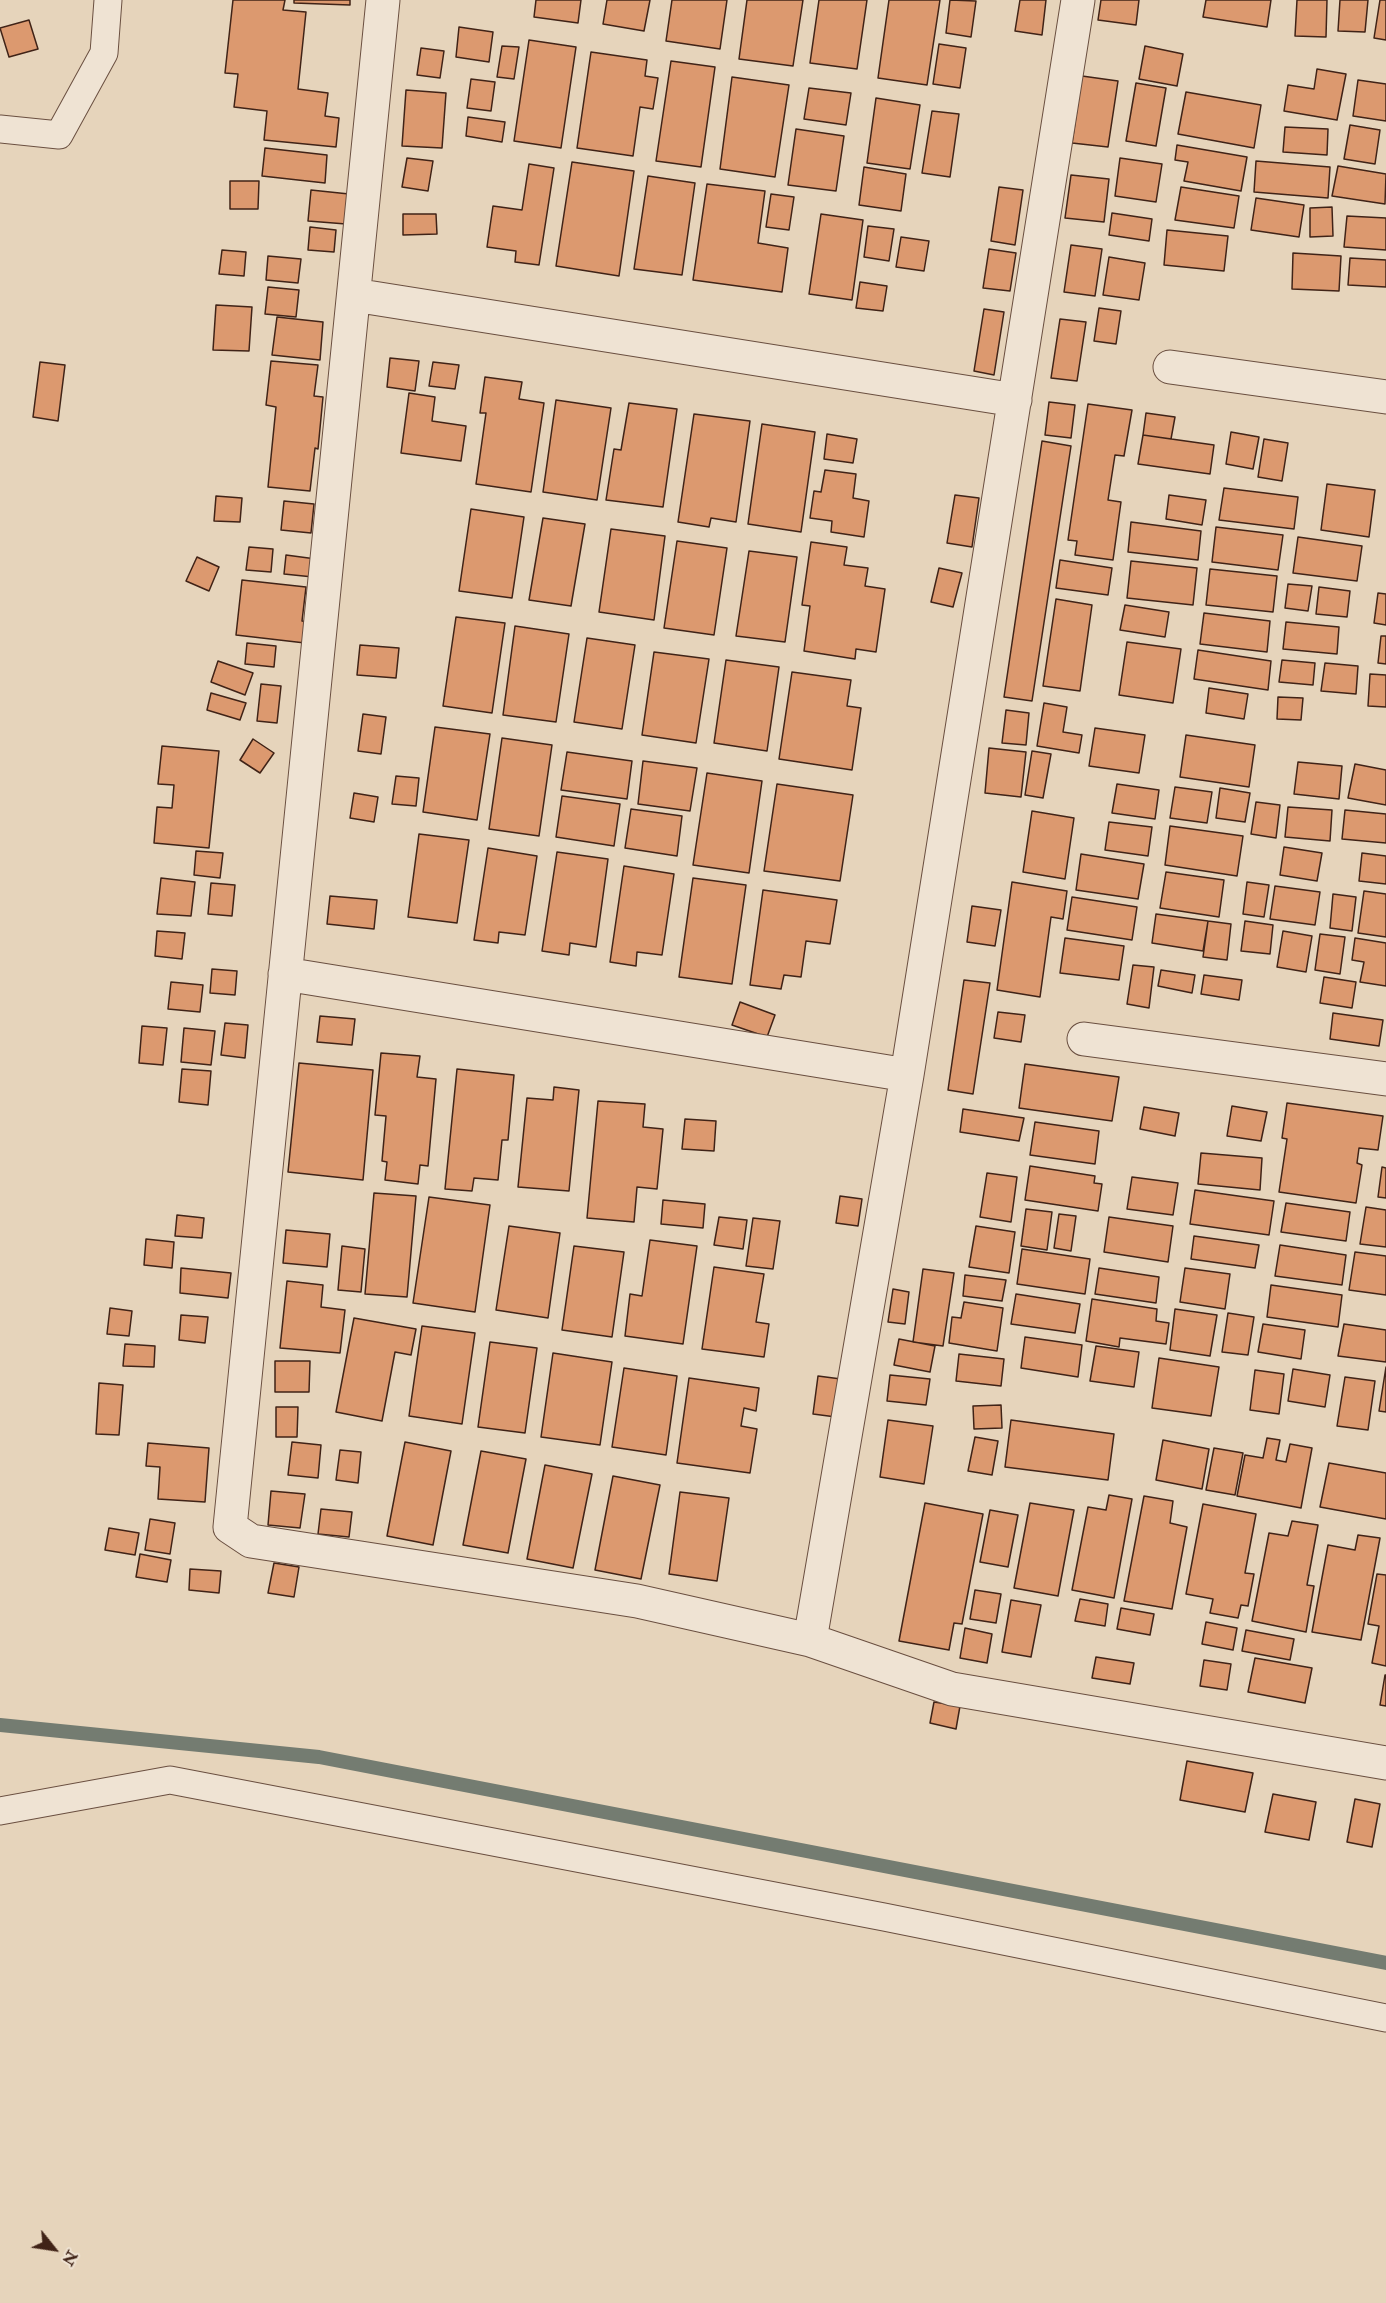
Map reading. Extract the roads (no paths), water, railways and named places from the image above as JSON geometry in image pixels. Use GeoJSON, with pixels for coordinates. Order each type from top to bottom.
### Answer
{"type":"FeatureCollection","features":[{"type":"Feature","properties":{"kind":"street"},"geometry":{"type":"LineString","coordinates":[[383,0],[230,1527],[251,1542],[637,1601],[810,1640],[952,1689],[1386,1763]]}},
{"type":"Feature","properties":{"kind":"street"},"geometry":{"type":"LineString","coordinates":[[810,1640],[907,1075],[1078,0]]}},
{"type":"Feature","properties":{"kind":"street"},"geometry":{"type":"LineString","coordinates":[[354,295],[1015,400]]}},
{"type":"Feature","properties":{"kind":"street"},"geometry":{"type":"LineString","coordinates":[[1170,367],[1386,397]]}},
{"type":"Feature","properties":{"kind":"street"},"geometry":{"type":"LineString","coordinates":[[285,974],[907,1075]]}},
{"type":"Feature","properties":{"kind":"street"},"geometry":{"type":"LineString","coordinates":[[1084,1039],[1386,1079]]}},
{"type":"Feature","properties":{"kind":"lane"},"geometry":{"type":"LineString","coordinates":[[0,129],[59,135],[104,53],[108,0]]}},
{"type":"Feature","properties":{"kind":"lane"},"geometry":{"type":"LineString","coordinates":[[0,1811],[170,1780],[884,1917],[1386,2019]]}},
{"type":"Feature","properties":{"kind":"waterway"},"geometry":{"type":"LineString","coordinates":[[0,1725],[319,1757],[1386,1963]]}}]}
